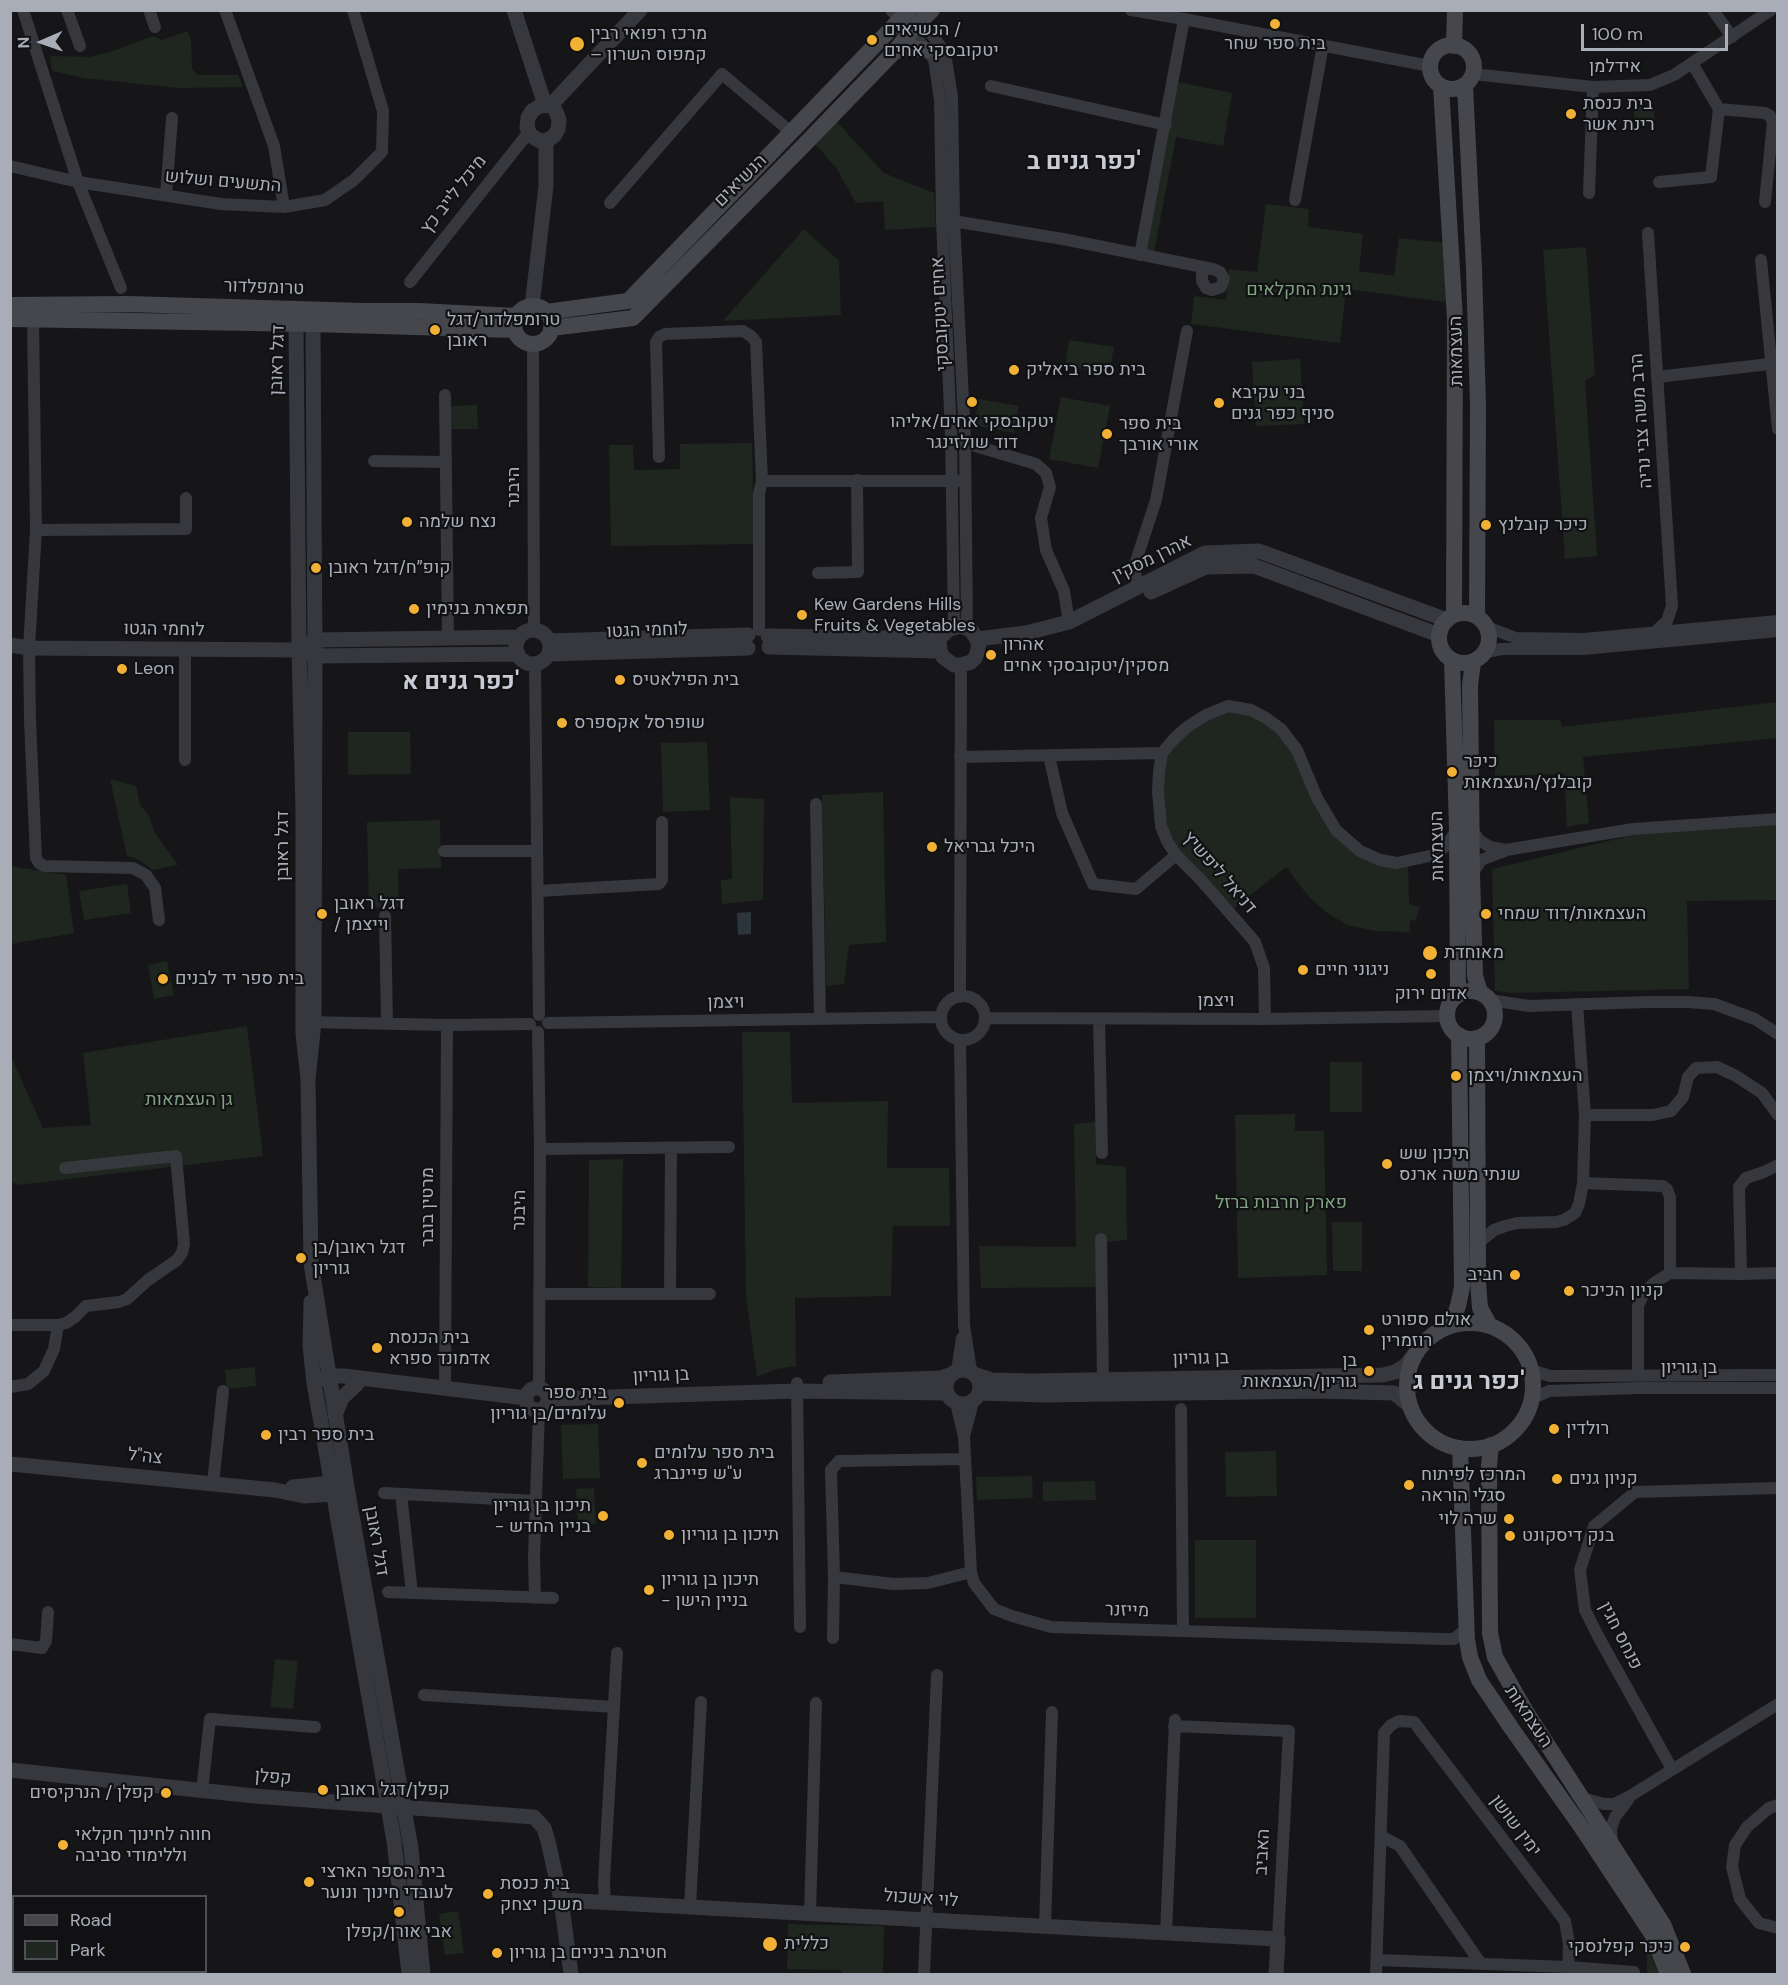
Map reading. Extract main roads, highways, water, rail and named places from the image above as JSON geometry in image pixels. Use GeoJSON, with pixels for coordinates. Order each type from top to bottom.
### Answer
{"type":"FeatureCollection","features":[{"type":"Feature","properties":{"kind":"main road"},"geometry":{"type":"LineString","coordinates":[[1454,46],[1455,10]]}},
{"type":"Feature","properties":{"kind":"main road","name":"הנשיאים"},"geometry":{"type":"LineString","coordinates":[[543,316],[633,318],[895,51],[911,16]]}},
{"type":"Feature","properties":{"kind":"main road","name":"הנשיאים"},"geometry":{"type":"LineString","coordinates":[[543,316],[628,301],[791,132],[911,16]]}},
{"type":"Feature","properties":{"kind":"main road"},"geometry":{"type":"LineString","coordinates":[[1454,46],[1463,48],[1473,60],[1469,80],[1452,89],[1441,86],[1434,80],[1430,66],[1436,53],[1442,48],[1454,46]]}},
{"type":"Feature","properties":{"kind":"main road"},"geometry":{"type":"LineString","coordinates":[[895,51],[912,48],[926,50]]}},
{"type":"Feature","properties":{"kind":"main road","name":"העצמאות"},"geometry":{"type":"LineString","coordinates":[[1469,80],[1482,621]]}},
{"type":"Feature","properties":{"kind":"main road","name":"העצמאות"},"geometry":{"type":"LineString","coordinates":[[1441,86],[1455,320],[1450,617]]}},
{"type":"Feature","properties":{"kind":"main road","name":"טרומפלדור"},"geometry":{"type":"LineString","coordinates":[[10,305],[38,312],[299,316],[419,311],[515,323]]}},
{"type":"Feature","properties":{"kind":"main road"},"geometry":{"type":"LineString","coordinates":[[523,309],[543,316],[545,339],[533,344],[522,340],[515,323],[523,309]]}},
{"type":"Feature","properties":{"kind":"main road","name":"טרומפלדור"},"geometry":{"type":"LineString","coordinates":[[10,319],[38,312]]}},
{"type":"Feature","properties":{"kind":"main road","name":"טרומפלדור"},"geometry":{"type":"LineString","coordinates":[[299,316],[313,324],[515,323]]}},
{"type":"Feature","properties":{"kind":"main road"},"geometry":{"type":"LineString","coordinates":[[1469,613],[1482,621],[1490,637],[1480,657],[1467,664],[1452,661],[1442,650],[1439,635],[1442,627],[1450,617],[1469,613]]}},
{"type":"Feature","properties":{"kind":"main road","name":"העצמאות"},"geometry":{"type":"LineString","coordinates":[[1458,995],[1470,685],[1480,657]]}},
{"type":"Feature","properties":{"kind":"main road","name":"העצמאות"},"geometry":{"type":"LineString","coordinates":[[1452,661],[1465,829],[1472,874],[1475,976],[1485,996]]}},
{"type":"Feature","properties":{"kind":"main road"},"geometry":{"type":"LineString","coordinates":[[1465,992],[1485,996],[1493,1006],[1495,1019],[1489,1031],[1477,1038],[1459,1035],[1451,1027],[1448,1016],[1450,1004],[1458,995],[1465,992]]}},
{"type":"Feature","properties":{"kind":"main road"},"geometry":{"type":"LineString","coordinates":[[1451,1325],[1458,1306],[1461,1287],[1459,1035]]}},
{"type":"Feature","properties":{"kind":"main road"},"geometry":{"type":"LineString","coordinates":[[1477,1038],[1478,1281],[1480,1308],[1490,1326]]}},
{"type":"Feature","properties":{"kind":"main road"},"geometry":{"type":"LineString","coordinates":[[1470,1322],[1490,1326],[1508,1335],[1522,1351],[1531,1370],[1533,1384],[1531,1400],[1523,1419],[1509,1435],[1491,1445],[1481,1448],[1460,1448],[1444,1443],[1430,1434],[1418,1421],[1410,1406],[1407,1387],[1410,1368],[1418,1350],[1432,1335],[1451,1325],[1470,1322]]}},
{"type":"Feature","properties":{"kind":"main road","name":"העצמאות"},"geometry":{"type":"LineString","coordinates":[[1491,1445],[1489,1466],[1490,1633],[1496,1657],[1525,1710],[1663,1924],[1683,1974]]}},
{"type":"Feature","properties":{"kind":"main road","name":"העצמאות"},"geometry":{"type":"LineString","coordinates":[[1460,1448],[1467,1628],[1469,1651],[1479,1680],[1582,1828],[1652,1934],[1668,1974]]}},
{"type":"Feature","properties":{"kind":"place","name":"בית ספר שחר"},"geometry":{"type":"Point","coordinates":[1275,24]}},
{"type":"Feature","properties":{"kind":"place","name":"הנשיאים / יטקובסקי אחים"},"geometry":{"type":"Point","coordinates":[872,40]}},
{"type":"Feature","properties":{"kind":"place","name":"מרכז רפואי רבין – קמפוס השרון"},"geometry":{"type":"Point","coordinates":[577,44]}},
{"type":"Feature","properties":{"kind":"place","name":"בית כנסת רינת אשר"},"geometry":{"type":"Point","coordinates":[1571,114]}},
{"type":"Feature","properties":{"kind":"place","name":"טרומפלדור/דגל ראובן"},"geometry":{"type":"Point","coordinates":[435,330]}},
{"type":"Feature","properties":{"kind":"place","name":"בית ספר ביאליק"},"geometry":{"type":"Point","coordinates":[1014,370]}},
{"type":"Feature","properties":{"kind":"place","name":"יטקובסקי אחים/אליהו דוד שולזינגר"},"geometry":{"type":"Point","coordinates":[972,402]}},
{"type":"Feature","properties":{"kind":"place","name":"בני עקיבא סניף כפר גנים"},"geometry":{"type":"Point","coordinates":[1219,403]}},
{"type":"Feature","properties":{"kind":"place","name":"בית ספר אורי אורבך"},"geometry":{"type":"Point","coordinates":[1107,434]}},
{"type":"Feature","properties":{"kind":"place","name":"נצח שלמה"},"geometry":{"type":"Point","coordinates":[407,522]}},
{"type":"Feature","properties":{"kind":"place","name":"כיכר קובלנץ"},"geometry":{"type":"Point","coordinates":[1486,525]}},
{"type":"Feature","properties":{"kind":"place","name":"קופ״ח/דגל ראובן"},"geometry":{"type":"Point","coordinates":[316,568]}},
{"type":"Feature","properties":{"kind":"place","name":"תפארת בנימין"},"geometry":{"type":"Point","coordinates":[414,609]}},
{"type":"Feature","properties":{"kind":"place","name":"Kew Gardens Hills Fruits & Vegetables"},"geometry":{"type":"Point","coordinates":[802,615]}},
{"type":"Feature","properties":{"kind":"place","name":"אהרון מסקין/יטקובסקי אחים"},"geometry":{"type":"Point","coordinates":[991,655]}},
{"type":"Feature","properties":{"kind":"place","name":"Leon"},"geometry":{"type":"Point","coordinates":[122,669]}},
{"type":"Feature","properties":{"kind":"place","name":"בית הפילאטיס"},"geometry":{"type":"Point","coordinates":[620,680]}},
{"type":"Feature","properties":{"kind":"place","name":"שופרסל אקספרס"},"geometry":{"type":"Point","coordinates":[562,723]}},
{"type":"Feature","properties":{"kind":"place","name":"כיכר קובלנץ/העצמאות"},"geometry":{"type":"Point","coordinates":[1452,772]}},
{"type":"Feature","properties":{"kind":"place","name":"היכל גבריאל"},"geometry":{"type":"Point","coordinates":[932,847]}},
{"type":"Feature","properties":{"kind":"place","name":"דגל ראובן / וייצמן"},"geometry":{"type":"Point","coordinates":[322,914]}},
{"type":"Feature","properties":{"kind":"place","name":"העצמאות/דוד שמחי"},"geometry":{"type":"Point","coordinates":[1486,914]}},
{"type":"Feature","properties":{"kind":"place","name":"מאוחדת"},"geometry":{"type":"Point","coordinates":[1430,953]}},
{"type":"Feature","properties":{"kind":"place","name":"ניגוני חיים"},"geometry":{"type":"Point","coordinates":[1303,970]}},
{"type":"Feature","properties":{"kind":"place","name":"אדום ירוק"},"geometry":{"type":"Point","coordinates":[1431,974]}},
{"type":"Feature","properties":{"kind":"place","name":"בית ספר יד לבנים"},"geometry":{"type":"Point","coordinates":[163,979]}},
{"type":"Feature","properties":{"kind":"place","name":"העצמאות/ויצמן"},"geometry":{"type":"Point","coordinates":[1456,1076]}},
{"type":"Feature","properties":{"kind":"place","name":"תיכון שש שנתי משה ארנס"},"geometry":{"type":"Point","coordinates":[1387,1164]}},
{"type":"Feature","properties":{"kind":"place","name":"דגל ראובן/בן גוריון"},"geometry":{"type":"Point","coordinates":[301,1258]}},
{"type":"Feature","properties":{"kind":"place","name":"חביב"},"geometry":{"type":"Point","coordinates":[1515,1275]}},
{"type":"Feature","properties":{"kind":"place","name":"קניון הכיכר"},"geometry":{"type":"Point","coordinates":[1569,1291]}},
{"type":"Feature","properties":{"kind":"place","name":"אולם ספורט רוזמרין"},"geometry":{"type":"Point","coordinates":[1369,1330]}},
{"type":"Feature","properties":{"kind":"place","name":"בית הכנסת אדמונד ספרא"},"geometry":{"type":"Point","coordinates":[377,1348]}},
{"type":"Feature","properties":{"kind":"place","name":"בן גוריון/העצמאות"},"geometry":{"type":"Point","coordinates":[1369,1371]}},
{"type":"Feature","properties":{"kind":"place","name":"בית ספר עלומים/בן גוריון"},"geometry":{"type":"Point","coordinates":[619,1403]}},
{"type":"Feature","properties":{"kind":"place","name":"רולדין"},"geometry":{"type":"Point","coordinates":[1554,1429]}},
{"type":"Feature","properties":{"kind":"place","name":"בית ספר רבין"},"geometry":{"type":"Point","coordinates":[266,1435]}},
{"type":"Feature","properties":{"kind":"place","name":"בית ספר עלומים ע\"ש פיינברג"},"geometry":{"type":"Point","coordinates":[642,1463]}},
{"type":"Feature","properties":{"kind":"place","name":"קניון גנים"},"geometry":{"type":"Point","coordinates":[1557,1479]}},
{"type":"Feature","properties":{"kind":"place","name":"המרכז לפיתוח סגלי הוראה"},"geometry":{"type":"Point","coordinates":[1409,1485]}},
{"type":"Feature","properties":{"kind":"place","name":"תיכון בן גוריון - בניין החדש"},"geometry":{"type":"Point","coordinates":[603,1516]}},
{"type":"Feature","properties":{"kind":"place","name":"שרה לוי"},"geometry":{"type":"Point","coordinates":[1509,1519]}},
{"type":"Feature","properties":{"kind":"place","name":"תיכון בן גוריון"},"geometry":{"type":"Point","coordinates":[669,1535]}},
{"type":"Feature","properties":{"kind":"place","name":"בנק דיסקונט"},"geometry":{"type":"Point","coordinates":[1510,1536]}},
{"type":"Feature","properties":{"kind":"place","name":"תיכון בן גוריון - בניין הישן"},"geometry":{"type":"Point","coordinates":[649,1590]}},
{"type":"Feature","properties":{"kind":"place","name":"קפלן/דגל ראובן"},"geometry":{"type":"Point","coordinates":[323,1790]}},
{"type":"Feature","properties":{"kind":"place","name":"קפלן / הנרקיסים"},"geometry":{"type":"Point","coordinates":[166,1793]}},
{"type":"Feature","properties":{"kind":"place","name":"חווה לחינוך חקלאי וללימודי סביבה"},"geometry":{"type":"Point","coordinates":[63,1845]}},
{"type":"Feature","properties":{"kind":"place","name":"בית הספר הארצי לעובדי חינוך ונוער"},"geometry":{"type":"Point","coordinates":[309,1882]}},
{"type":"Feature","properties":{"kind":"place","name":"בית כנסת משכן יצחק"},"geometry":{"type":"Point","coordinates":[488,1894]}},
{"type":"Feature","properties":{"kind":"place","name":"אבי אורן/קפלן"},"geometry":{"type":"Point","coordinates":[399,1912]}},
{"type":"Feature","properties":{"kind":"place","name":"כללית"},"geometry":{"type":"Point","coordinates":[770,1944]}},
{"type":"Feature","properties":{"kind":"place","name":"כיכר קפלנסקי"},"geometry":{"type":"Point","coordinates":[1685,1947]}},
{"type":"Feature","properties":{"kind":"place","name":"חטיבת ביניים בן גוריון"},"geometry":{"type":"Point","coordinates":[497,1953]}},
{"type":"Feature","properties":{"kind":"district","name":"כפר גנים ב'"},"geometry":{"type":"Point","coordinates":[1084,163]}},
{"type":"Feature","properties":{"kind":"district","name":"כפר גנים א'"},"geometry":{"type":"Point","coordinates":[461,683]}},
{"type":"Feature","properties":{"kind":"district","name":"כפר גנים ג'"},"geometry":{"type":"Point","coordinates":[1469,1383]}},
{"type":"Feature","properties":{"kind":"park label","name":"גינת החקלאים"},"geometry":{"type":"Point","coordinates":[1299,290]}},
{"type":"Feature","properties":{"kind":"park label","name":"גן העצמאות"},"geometry":{"type":"Point","coordinates":[189,1100]}},
{"type":"Feature","properties":{"kind":"park label","name":"פארק חרבות ברזל"},"geometry":{"type":"Point","coordinates":[1281,1203]}}]}
